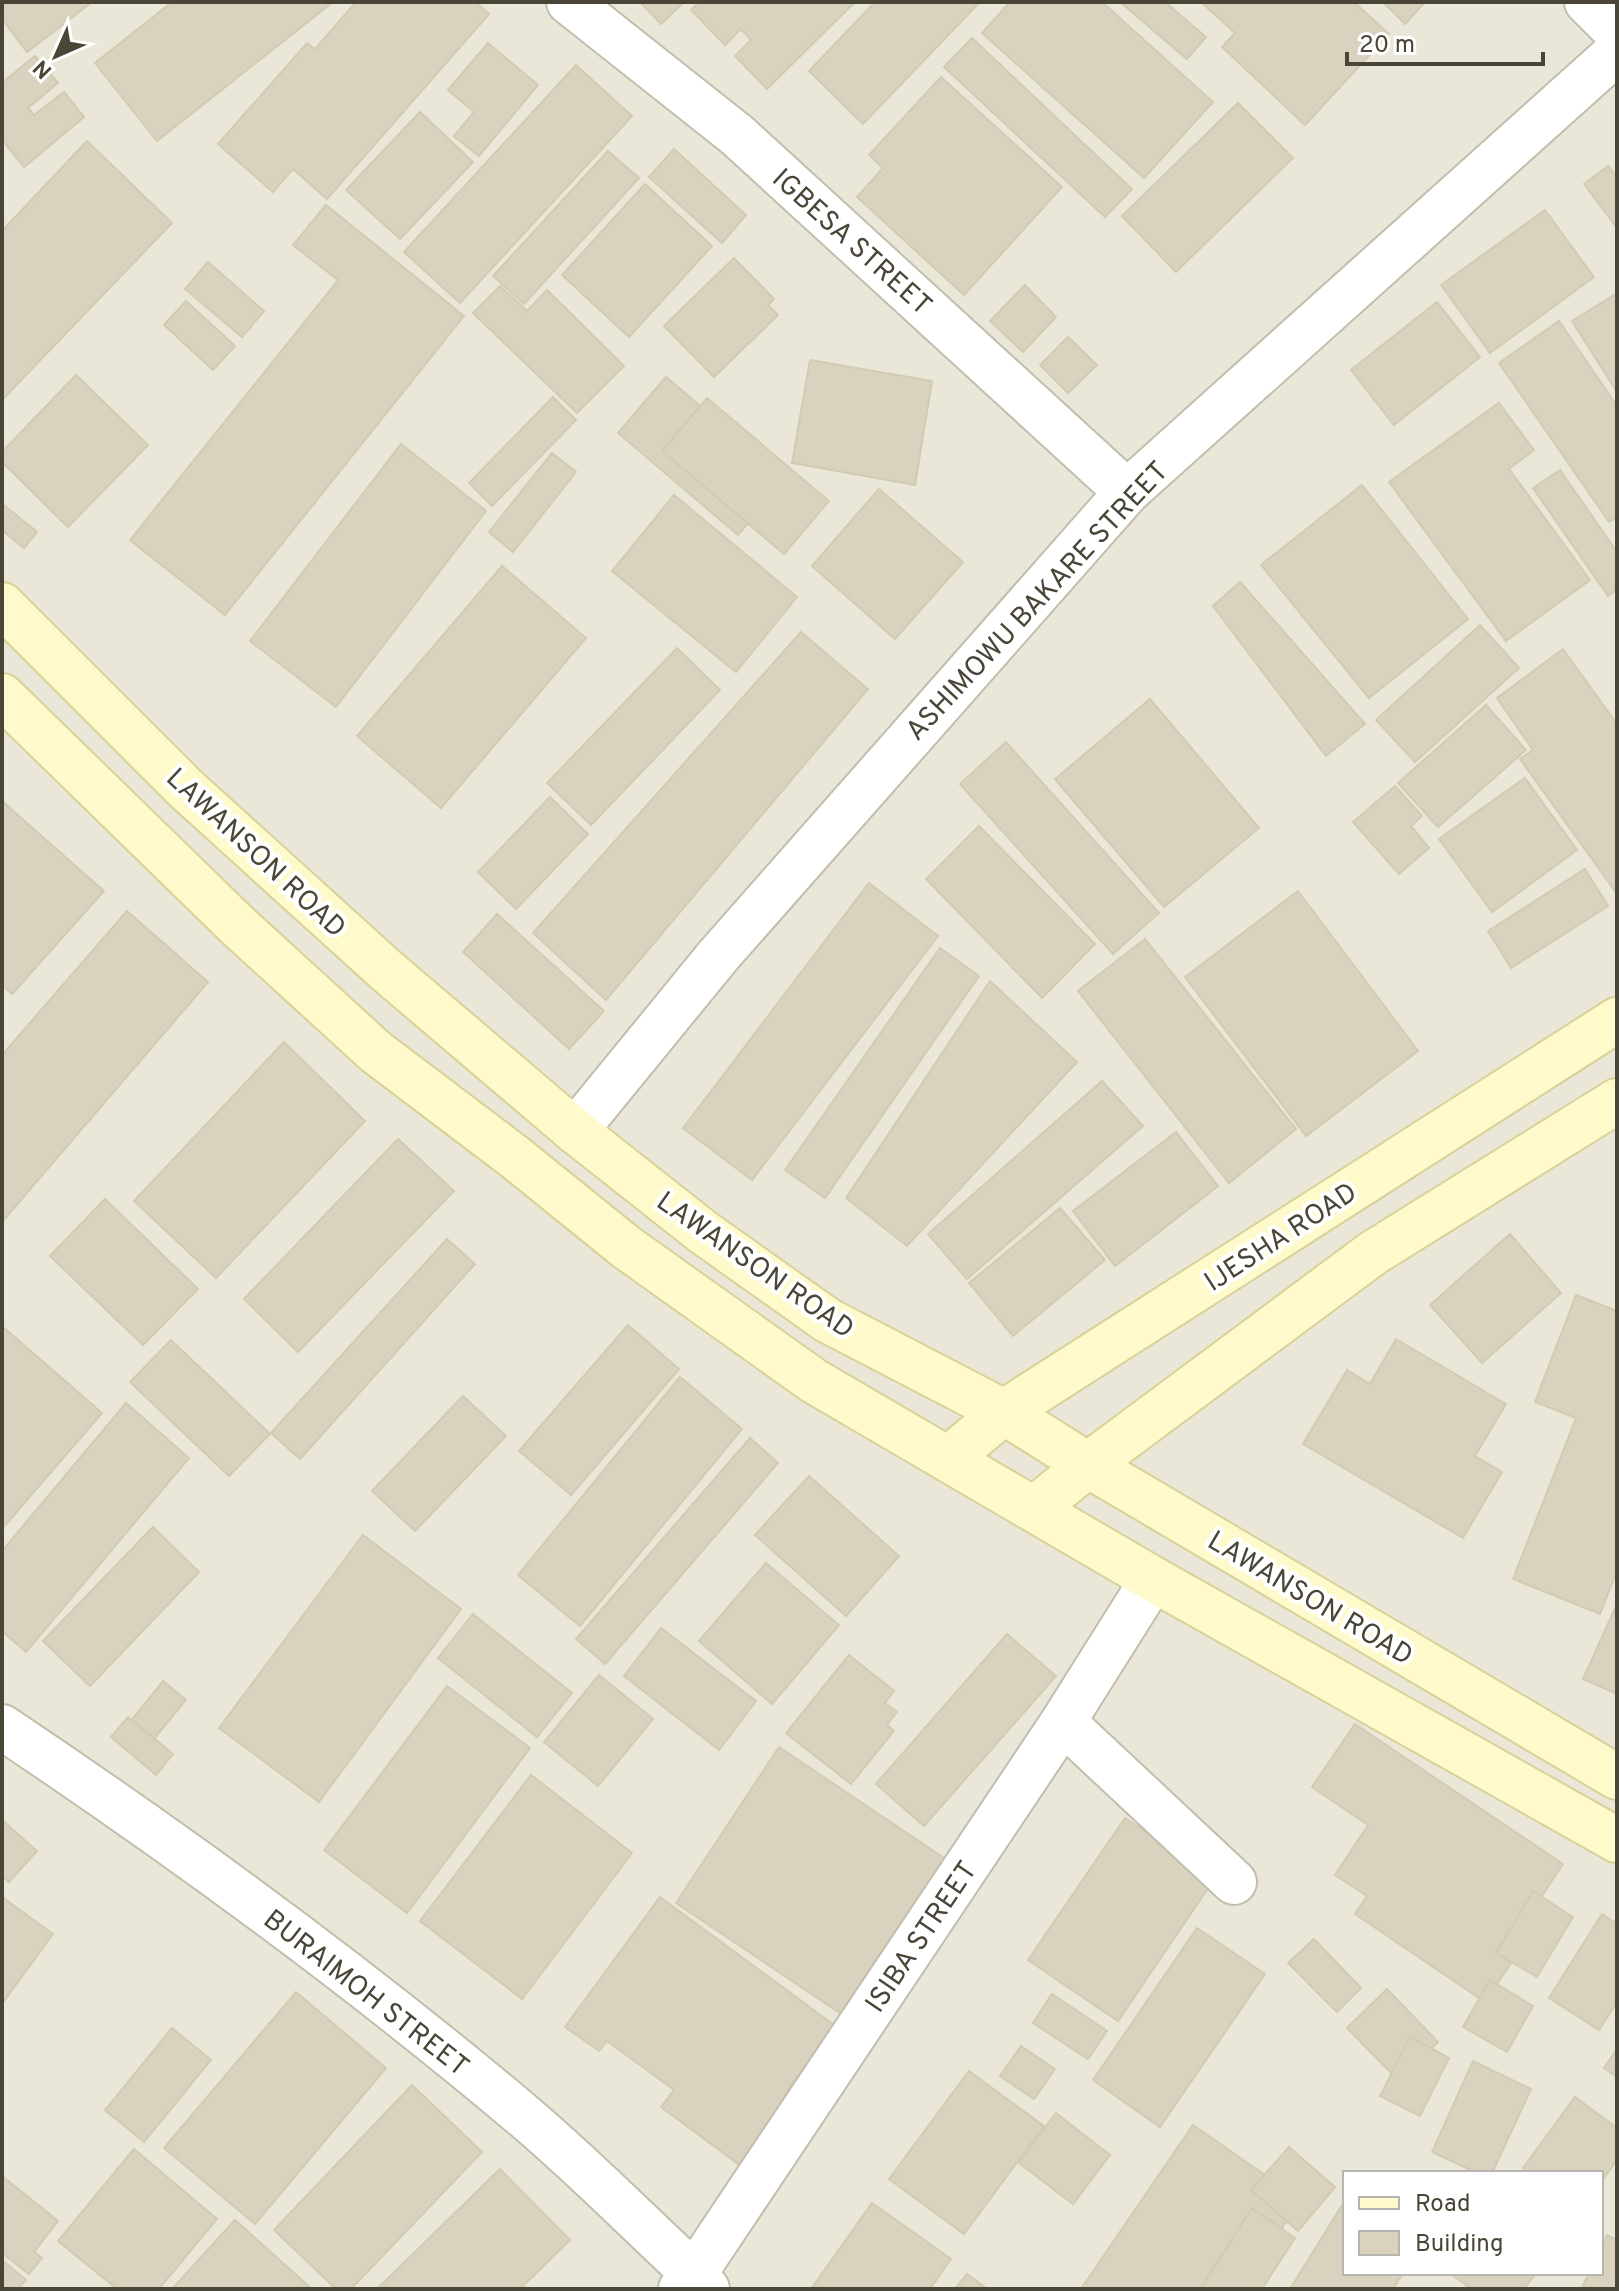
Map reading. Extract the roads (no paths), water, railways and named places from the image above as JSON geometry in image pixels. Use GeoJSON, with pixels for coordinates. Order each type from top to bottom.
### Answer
{"type":"FeatureCollection","features":[{"type":"Feature","properties":{"kind":"main road","name":"LAWANSON ROAD"},"geometry":{"type":"LineString","coordinates":[[2,605],[185,788],[387,971],[575,1131],[703,1232],[827,1320],[1004,1412],[1088,1465],[1617,1777]]}},
{"type":"Feature","properties":{"kind":"main road"},"geometry":{"type":"LineString","coordinates":[[2,696],[22,731],[376,1052],[516,1158],[626,1247],[814,1381],[1153,1579],[1617,1840]]}},
{"type":"Feature","properties":{"kind":"main road","name":"IJESHA ROAD"},"geometry":{"type":"LineString","coordinates":[[948,1459],[1004,1412],[1617,1020]]}},
{"type":"Feature","properties":{"kind":"main road"},"geometry":{"type":"LineString","coordinates":[[1034,1509],[1088,1465],[1373,1253],[1617,1101]]}},
{"type":"Feature","properties":{"kind":"street","name":"IGBESA STREET"},"geometry":{"type":"LineString","coordinates":[[569,2],[737,135],[1127,492]]}},
{"type":"Feature","properties":{"kind":"street"},"geometry":{"type":"LineString","coordinates":[[1587,2],[1617,32]]}},
{"type":"Feature","properties":{"kind":"street","name":"ASHIMOWU BAKARE STREET"},"geometry":{"type":"LineString","coordinates":[[575,1131],[728,943],[1127,492],[1617,52]]}},
{"type":"Feature","properties":{"kind":"street","name":"ISIBA STREET"},"geometry":{"type":"LineString","coordinates":[[694,2284],[1063,1722],[1153,1579]]}},
{"type":"Feature","properties":{"kind":"street"},"geometry":{"type":"LineString","coordinates":[[1063,1722],[1234,1882]]}},
{"type":"Feature","properties":{"kind":"street","name":"BURAIMOH STREET"},"geometry":{"type":"LineString","coordinates":[[2,1727],[130,1812],[341,1968],[527,2119],[694,2284]]}}]}
